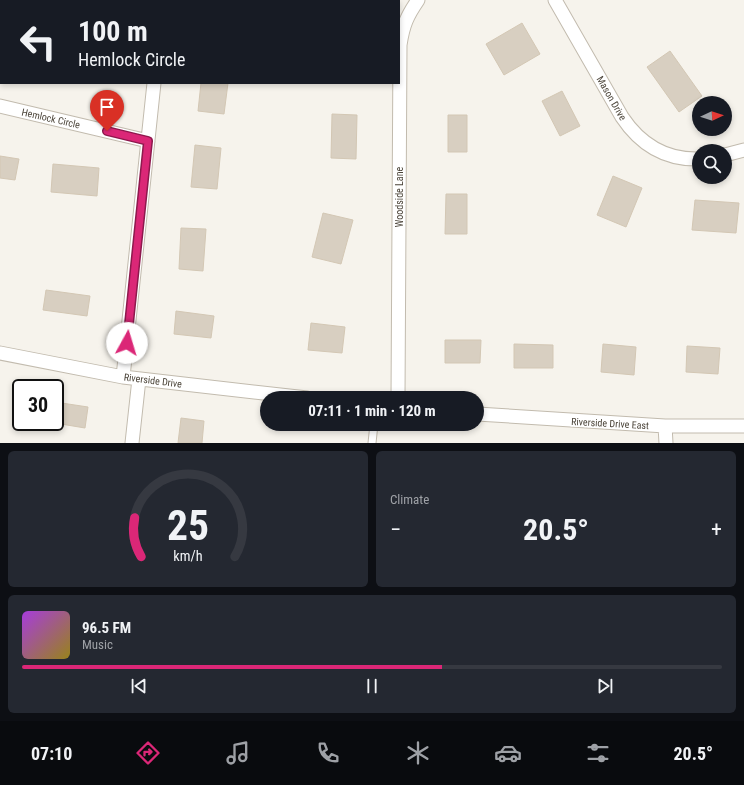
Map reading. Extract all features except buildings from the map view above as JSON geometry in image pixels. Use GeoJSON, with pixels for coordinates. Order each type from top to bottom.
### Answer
{"type":"FeatureCollection","features":[{"type":"Feature","properties":{"kind":"street","name":"Woodside Lane"},"geometry":{"type":"LineString","coordinates":[[400,45],[403,28],[409,12],[418,0]]}},
{"type":"Feature","properties":{"kind":"street","name":"Mason Drive"},"geometry":{"type":"LineString","coordinates":[[555,0],[629,127],[640,139],[655,149],[671,156],[692,159]]}},
{"type":"Feature","properties":{"kind":"street"},"geometry":{"type":"LineString","coordinates":[[123,377],[154,84]]}},
{"type":"Feature","properties":{"kind":"street","name":"Woodside Lane"},"geometry":{"type":"LineString","coordinates":[[398,391],[400,84]]}},
{"type":"Feature","properties":{"kind":"street","name":"Hemlock Circle"},"geometry":{"type":"LineString","coordinates":[[0,106],[148,141]]}},
{"type":"Feature","properties":{"kind":"street"},"geometry":{"type":"LineString","coordinates":[[732,153],[744,150]]}},
{"type":"Feature","properties":{"kind":"street","name":"Riverside Drive"},"geometry":{"type":"LineString","coordinates":[[0,353],[123,377],[260,393]]}},
{"type":"Feature","properties":{"kind":"street"},"geometry":{"type":"LineString","coordinates":[[132,443],[139,379]]}},
{"type":"Feature","properties":{"kind":"street","name":"Riverside Drive East"},"geometry":{"type":"LineString","coordinates":[[484,414],[665,426],[744,426]]}},
{"type":"Feature","properties":{"kind":"street"},"geometry":{"type":"LineString","coordinates":[[665,426],[666,443]]}},
{"type":"Feature","properties":{"kind":"lane"},"geometry":{"type":"LineString","coordinates":[[372,443],[373,431]]}},
{"type":"Feature","properties":{"kind":"route"},"geometry":{"type":"LineString","coordinates":[[107,131],[148,141],[127,343]]}}]}
